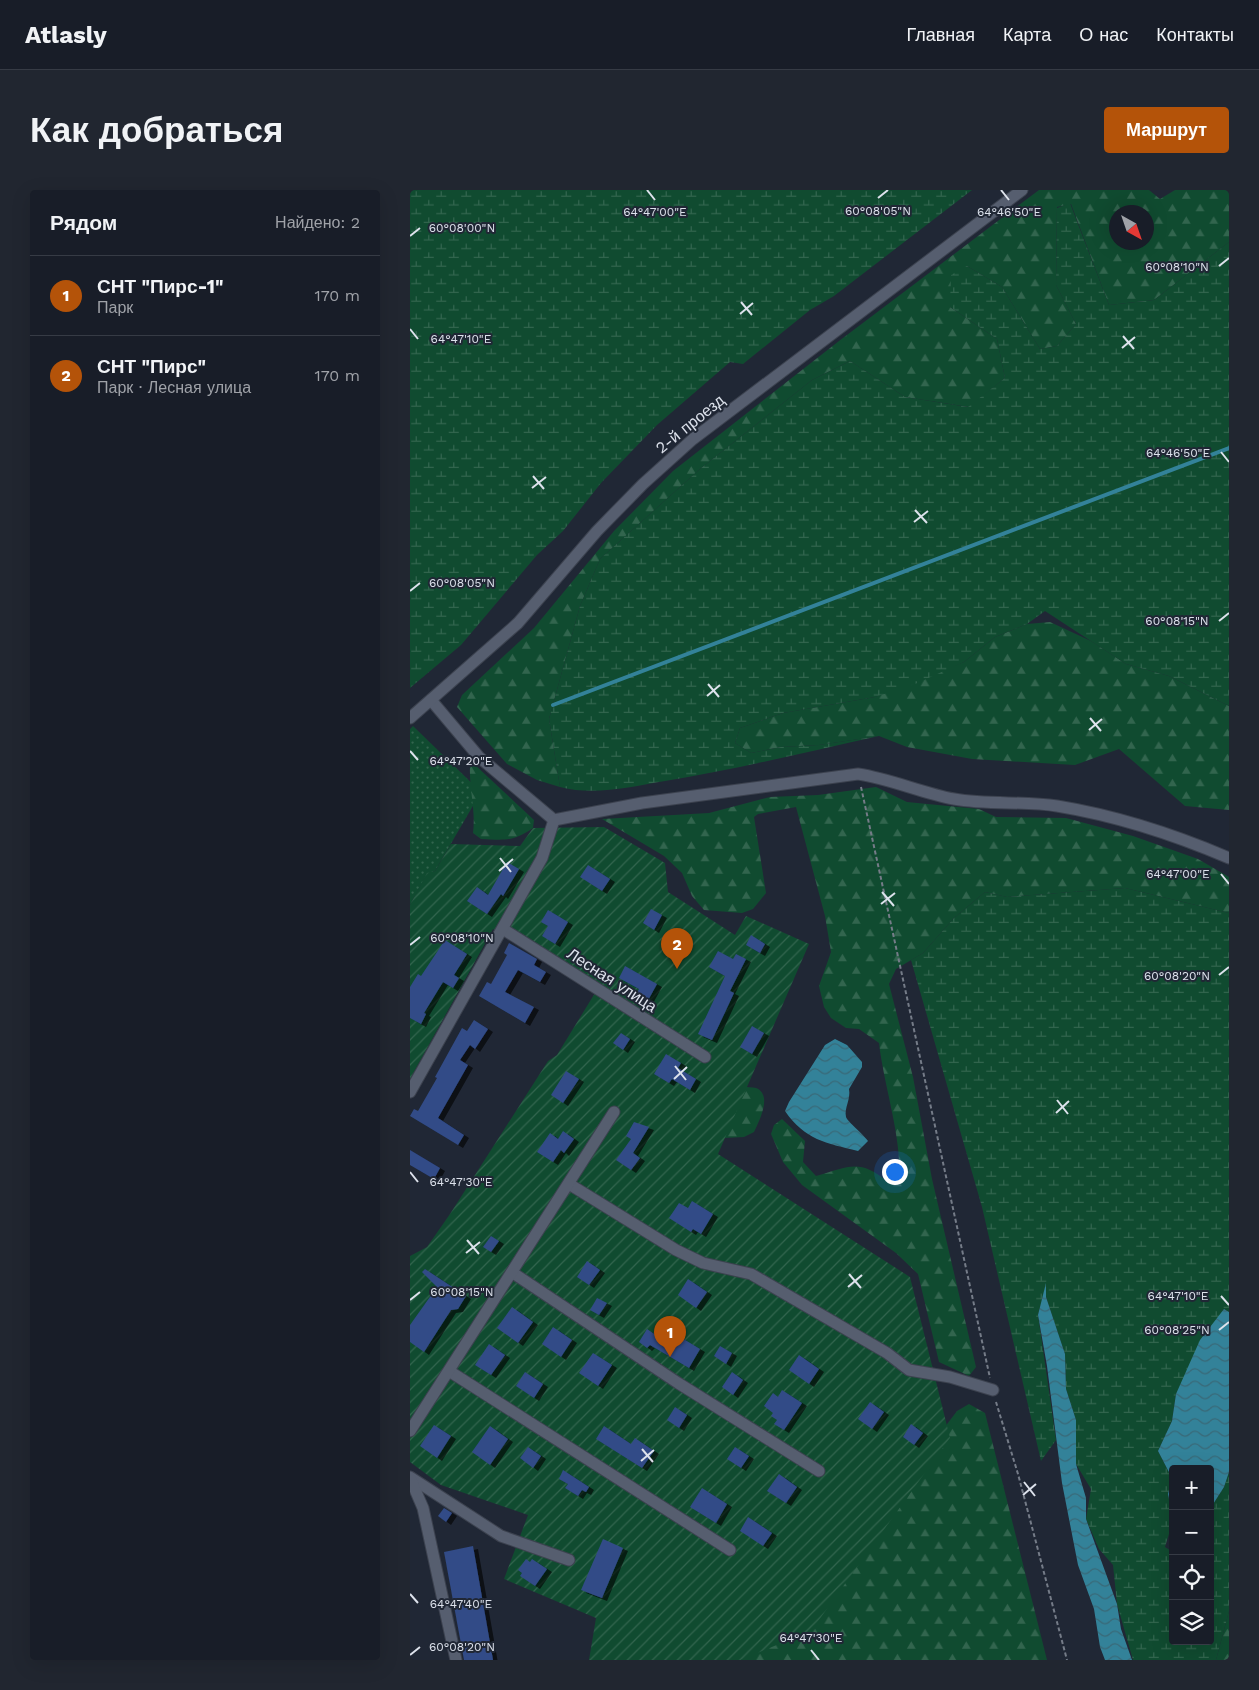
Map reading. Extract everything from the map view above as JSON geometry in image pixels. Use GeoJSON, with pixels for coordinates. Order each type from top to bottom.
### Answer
{"type":"FeatureCollection","features":[{"type":"Feature","properties":{"kind":"street","name":"2-й проезд"},"geometry":{"type":"LineString","coordinates":[[410,718],[518,623],[597,532],[643,484],[693,439],[1022,190]]}},
{"type":"Feature","properties":{"kind":"street"},"geometry":{"type":"LineString","coordinates":[[431,700],[479,757],[554,820]]}},
{"type":"Feature","properties":{"kind":"street"},"geometry":{"type":"LineString","coordinates":[[554,820],[642,803],[858,774],[880,778],[930,794],[956,799],[1056,806],[1128,820],[1180,837],[1229,858]]}},
{"type":"Feature","properties":{"kind":"street"},"geometry":{"type":"LineString","coordinates":[[410,1092],[542,858],[554,820]]}},
{"type":"Feature","properties":{"kind":"street","name":"Лесная улица"},"geometry":{"type":"LineString","coordinates":[[503,929],[705,1057]]}},
{"type":"Feature","properties":{"kind":"street"},"geometry":{"type":"LineString","coordinates":[[410,1431],[570,1184],[614,1112]]}},
{"type":"Feature","properties":{"kind":"street"},"geometry":{"type":"LineString","coordinates":[[570,1184],[676,1250],[703,1263],[751,1274],[887,1353],[909,1370],[950,1377],[993,1390]]}},
{"type":"Feature","properties":{"kind":"street"},"geometry":{"type":"LineString","coordinates":[[513,1272],[678,1383],[819,1471]]}},
{"type":"Feature","properties":{"kind":"street"},"geometry":{"type":"LineString","coordinates":[[449,1371],[730,1550]]}},
{"type":"Feature","properties":{"kind":"street"},"geometry":{"type":"LineString","coordinates":[[410,1478],[501,1536],[569,1560]]}},
{"type":"Feature","properties":{"kind":"street"},"geometry":{"type":"LineString","coordinates":[[410,1478],[423,1508],[456,1660]]}},
{"type":"Feature","properties":{"kind":"path"},"geometry":{"type":"LineString","coordinates":[[858,774],[993,1390],[1018,1474],[1067,1660]]}},
{"type":"Feature","properties":{"kind":"green space"},"geometry":{"type":"Polygon","coordinates":[[[410,190],[972,190],[834,296],[810,310],[743,364],[730,362],[657,425],[601,483],[563,531],[537,555],[461,645],[410,688],[410,190]]]}},
{"type":"Feature","properties":{"kind":"green space"},"geometry":{"type":"Polygon","coordinates":[[[1039,190],[1149,190],[1160,199],[1175,190],[1229,190],[1229,242],[1154,300],[1109,305],[1071,204],[1057,207],[1056,285],[1076,324],[1057,346],[1040,349],[1002,287],[967,266],[950,307],[997,339],[1005,378],[969,407],[905,397],[850,361],[812,380],[700,469],[600,559],[580,606],[549,719],[560,787],[537,780],[507,764],[457,707],[462,695],[534,628],[614,531],[673,471],[839,341],[1039,190]]]}},
{"type":"Feature","properties":{"kind":"green space"},"geometry":{"type":"Polygon","coordinates":[[[1070,203],[1109,305],[1154,300],[1229,242],[1229,706],[1169,676],[1126,664],[1045,611],[1027,624],[995,637],[964,662],[915,684],[875,697],[783,713],[740,728],[735,743],[751,753],[781,747],[819,745],[879,736],[746,766],[625,788],[586,791],[560,787],[549,719],[580,606],[600,559],[700,469],[812,380],[850,361],[905,397],[968,407],[1005,378],[997,339],[950,307],[951,275],[967,266],[1002,287],[1040,349],[1057,346],[1076,324],[1056,285],[1057,208],[1070,203]]]}},
{"type":"Feature","properties":{"kind":"green space"},"geometry":{"type":"Polygon","coordinates":[[[1050,622],[1091,641],[1126,664],[1169,676],[1229,706],[1229,810],[1185,806],[1119,749],[1075,765],[972,759],[907,747],[879,736],[819,745],[781,747],[751,753],[735,743],[740,728],[783,713],[875,697],[964,662],[995,637],[1027,624],[1050,622]]]}},
{"type":"Feature","properties":{"kind":"green space"},"geometry":{"type":"Polygon","coordinates":[[[413,726],[481,792],[435,871],[427,874],[410,905],[410,729],[413,726]]]}},
{"type":"Feature","properties":{"kind":"green space"},"geometry":{"type":"Polygon","coordinates":[[[474,764],[534,820],[533,828],[520,836],[502,840],[481,839],[473,833],[474,816],[470,766],[474,764]]]}},
{"type":"Feature","properties":{"kind":"green space"},"geometry":{"type":"Polygon","coordinates":[[[876,787],[907,802],[979,809],[996,817],[1066,818],[1133,836],[1198,859],[1229,877],[1229,913],[1125,888],[1007,897],[985,892],[954,918],[923,953],[896,969],[889,984],[913,1077],[932,1179],[976,1367],[969,1376],[939,1362],[918,1274],[896,1253],[802,1185],[783,1162],[771,1134],[774,1125],[782,1119],[805,1141],[803,1162],[816,1176],[846,1168],[861,1167],[878,1174],[888,1182],[899,1179],[898,1146],[879,1043],[859,1029],[846,1028],[831,1018],[824,1007],[819,986],[831,952],[825,916],[796,807],[758,814],[754,817],[766,893],[753,909],[742,913],[704,910],[692,896],[682,873],[664,856],[602,819],[709,813],[770,797],[818,795],[876,787]]]}},
{"type":"Feature","properties":{"kind":"green space"},"geometry":{"type":"Polygon","coordinates":[[[604,827],[665,863],[668,892],[735,935],[746,916],[809,944],[718,1154],[910,1277],[950,1438],[811,1631],[740,1660],[589,1660],[596,1618],[504,1579],[528,1515],[441,1485],[410,1462],[410,1256],[427,1247],[548,1061],[557,1055],[595,993],[493,929],[410,1079],[410,905],[427,873],[435,871],[451,844],[520,846],[533,828],[604,827]]]}},
{"type":"Feature","properties":{"kind":"green space"},"geometry":{"type":"Polygon","coordinates":[[[1125,888],[1229,913],[1229,1312],[1224,1309],[1176,1394],[1172,1421],[1158,1451],[1169,1472],[1169,1534],[1165,1547],[1169,1550],[1169,1645],[1214,1645],[1214,1503],[1224,1487],[1229,1472],[1229,1611],[1216,1660],[1133,1660],[1117,1604],[1113,1565],[1099,1549],[1086,1519],[1091,1489],[1076,1464],[1076,1420],[1066,1389],[1065,1354],[1046,1297],[1046,1286],[1038,1315],[1056,1440],[1041,1461],[982,1207],[911,960],[923,953],[954,918],[985,892],[1007,897],[1125,888]]]}},
{"type":"Feature","properties":{"kind":"green space"},"geometry":{"type":"Polygon","coordinates":[[[743,1087],[756,1088],[761,1091],[764,1096],[764,1102],[761,1115],[754,1132],[744,1137],[724,1138],[743,1087]]]}},
{"type":"Feature","properties":{"kind":"green space"},"geometry":{"type":"Polygon","coordinates":[[[969,1404],[985,1413],[1047,1660],[712,1660],[862,1536],[957,1411],[969,1404]]]}},
{"type":"Feature","properties":{"kind":"green space"},"geometry":{"type":"Polygon","coordinates":[[[1229,1611],[1229,1660],[1216,1660],[1229,1611]]]}},
{"type":"Feature","properties":{"kind":"water"},"geometry":{"type":"Polygon","coordinates":[[[835,1039],[847,1045],[862,1062],[862,1067],[849,1089],[846,1110],[847,1119],[868,1141],[858,1151],[817,1139],[800,1128],[785,1111],[825,1045],[835,1039]]]}},
{"type":"Feature","properties":{"kind":"water"},"geometry":{"type":"Polygon","coordinates":[[[1046,1283],[1046,1297],[1065,1354],[1066,1389],[1076,1420],[1076,1464],[1086,1498],[1086,1519],[1117,1604],[1121,1629],[1132,1660],[1105,1660],[1100,1647],[1094,1609],[1078,1565],[1062,1483],[1047,1366],[1038,1315],[1046,1283]]]}},
{"type":"Feature","properties":{"kind":"water"},"geometry":{"type":"Polygon","coordinates":[[[1224,1309],[1229,1312],[1229,1472],[1224,1487],[1214,1503],[1214,1465],[1169,1465],[1169,1472],[1158,1451],[1172,1421],[1176,1394],[1200,1340],[1224,1309]]]}},
{"type":"Feature","properties":{"kind":"building"},"geometry":{"type":"Polygon","coordinates":[[[507,862],[519,869],[503,896],[501,894],[487,914],[467,901],[477,887],[488,895],[507,862]]]}},
{"type":"Feature","properties":{"kind":"building"},"geometry":{"type":"Polygon","coordinates":[[[588,865],[610,879],[602,891],[580,877],[588,865]]]}},
{"type":"Feature","properties":{"kind":"building"},"geometry":{"type":"Polygon","coordinates":[[[651,909],[662,915],[654,930],[643,923],[651,909]]]}},
{"type":"Feature","properties":{"kind":"building"},"geometry":{"type":"Polygon","coordinates":[[[548,910],[568,922],[555,944],[542,936],[548,926],[541,922],[548,910]]]}},
{"type":"Feature","properties":{"kind":"building"},"geometry":{"type":"Polygon","coordinates":[[[751,935],[765,944],[760,953],[746,945],[751,935]]]}},
{"type":"Feature","properties":{"kind":"building"},"geometry":{"type":"Polygon","coordinates":[[[445,940],[467,954],[454,975],[459,978],[453,988],[443,982],[424,1013],[426,1014],[421,1024],[410,1018],[410,987],[418,974],[421,976],[445,940]]]}},
{"type":"Feature","properties":{"kind":"building"},"geometry":{"type":"Polygon","coordinates":[[[509,943],[537,959],[534,965],[546,972],[540,982],[518,970],[505,992],[534,1007],[525,1023],[479,996],[487,982],[491,984],[507,955],[504,953],[509,943]]]}},
{"type":"Feature","properties":{"kind":"building"},"geometry":{"type":"Polygon","coordinates":[[[718,951],[733,959],[736,954],[746,959],[730,991],[734,993],[712,1040],[698,1034],[725,976],[709,967],[718,951]]]}},
{"type":"Feature","properties":{"kind":"building"},"geometry":{"type":"Polygon","coordinates":[[[625,966],[657,984],[646,1004],[634,998],[639,989],[619,978],[625,966]]]}},
{"type":"Feature","properties":{"kind":"building"},"geometry":{"type":"Polygon","coordinates":[[[474,1020],[488,1029],[475,1049],[470,1045],[460,1060],[468,1065],[438,1118],[464,1135],[458,1145],[410,1116],[414,1109],[418,1111],[462,1028],[467,1031],[474,1020]]]}},
{"type":"Feature","properties":{"kind":"building"},"geometry":{"type":"Polygon","coordinates":[[[752,1026],[764,1033],[752,1054],[740,1047],[752,1026]]]}},
{"type":"Feature","properties":{"kind":"building"},"geometry":{"type":"Polygon","coordinates":[[[621,1033],[630,1039],[623,1050],[613,1043],[621,1033]]]}},
{"type":"Feature","properties":{"kind":"building"},"geometry":{"type":"Polygon","coordinates":[[[666,1054],[681,1063],[678,1068],[696,1079],[690,1090],[672,1079],[669,1083],[654,1074],[666,1054]]]}},
{"type":"Feature","properties":{"kind":"building"},"geometry":{"type":"Polygon","coordinates":[[[566,1071],[579,1079],[563,1103],[551,1095],[566,1071]]]}},
{"type":"Feature","properties":{"kind":"building"},"geometry":{"type":"Polygon","coordinates":[[[634,1122],[649,1127],[633,1153],[640,1158],[631,1170],[616,1160],[631,1139],[626,1136],[634,1122]]]}},
{"type":"Feature","properties":{"kind":"building"},"geometry":{"type":"Polygon","coordinates":[[[563,1131],[574,1139],[564,1153],[561,1150],[553,1162],[537,1152],[550,1133],[558,1139],[563,1131]]]}},
{"type":"Feature","properties":{"kind":"building"},"geometry":{"type":"Polygon","coordinates":[[[410,1150],[440,1168],[434,1179],[410,1165],[410,1150]]]}},
{"type":"Feature","properties":{"kind":"building"},"geometry":{"type":"Polygon","coordinates":[[[692,1201],[713,1214],[701,1234],[693,1229],[691,1232],[669,1218],[679,1203],[688,1208],[692,1201]]]}},
{"type":"Feature","properties":{"kind":"building"},"geometry":{"type":"Polygon","coordinates":[[[491,1236],[499,1241],[491,1252],[483,1247],[491,1236]]]}},
{"type":"Feature","properties":{"kind":"building"},"geometry":{"type":"Polygon","coordinates":[[[587,1261],[600,1270],[589,1285],[577,1277],[587,1261]]]}},
{"type":"Feature","properties":{"kind":"building"},"geometry":{"type":"Polygon","coordinates":[[[425,1269],[466,1296],[458,1309],[451,1310],[424,1352],[410,1342],[410,1325],[437,1287],[422,1272],[425,1269]]]}},
{"type":"Feature","properties":{"kind":"building"},"geometry":{"type":"Polygon","coordinates":[[[688,1279],[707,1292],[696,1308],[678,1295],[688,1279]]]}},
{"type":"Feature","properties":{"kind":"building"},"geometry":{"type":"Polygon","coordinates":[[[597,1298],[607,1303],[599,1315],[590,1310],[597,1298]]]}},
{"type":"Feature","properties":{"kind":"building"},"geometry":{"type":"Polygon","coordinates":[[[512,1307],[533,1322],[518,1343],[497,1328],[512,1307]]]}},
{"type":"Feature","properties":{"kind":"building"},"geometry":{"type":"Polygon","coordinates":[[[553,1327],[572,1340],[561,1357],[542,1344],[553,1327]]]}},
{"type":"Feature","properties":{"kind":"building"},"geometry":{"type":"Polygon","coordinates":[[[647,1329],[666,1342],[672,1332],[700,1349],[689,1368],[650,1345],[647,1348],[639,1342],[647,1329]]]}},
{"type":"Feature","properties":{"kind":"building"},"geometry":{"type":"Polygon","coordinates":[[[489,1344],[505,1355],[491,1375],[475,1365],[489,1344]]]}},
{"type":"Feature","properties":{"kind":"building"},"geometry":{"type":"Polygon","coordinates":[[[720,1346],[732,1353],[726,1364],[714,1356],[720,1346]]]}},
{"type":"Feature","properties":{"kind":"building"},"geometry":{"type":"Polygon","coordinates":[[[593,1353],[612,1365],[598,1386],[579,1373],[593,1353]]]}},
{"type":"Feature","properties":{"kind":"building"},"geometry":{"type":"Polygon","coordinates":[[[799,1355],[819,1369],[809,1384],[789,1370],[799,1355]]]}},
{"type":"Feature","properties":{"kind":"building"},"geometry":{"type":"Polygon","coordinates":[[[525,1372],[543,1384],[534,1398],[516,1386],[525,1372]]]}},
{"type":"Feature","properties":{"kind":"building"},"geometry":{"type":"Polygon","coordinates":[[[732,1372],[743,1380],[733,1395],[722,1387],[732,1372]]]}},
{"type":"Feature","properties":{"kind":"building"},"geometry":{"type":"Polygon","coordinates":[[[782,1390],[802,1403],[784,1430],[774,1424],[777,1420],[771,1416],[773,1413],[764,1406],[773,1393],[778,1397],[782,1390]]]}},
{"type":"Feature","properties":{"kind":"building"},"geometry":{"type":"Polygon","coordinates":[[[870,1402],[884,1412],[872,1429],[858,1419],[870,1402]]]}},
{"type":"Feature","properties":{"kind":"building"},"geometry":{"type":"Polygon","coordinates":[[[675,1407],[687,1415],[679,1428],[667,1420],[675,1407]]]}},
{"type":"Feature","properties":{"kind":"building"},"geometry":{"type":"Polygon","coordinates":[[[911,1424],[923,1433],[914,1445],[903,1437],[911,1424]]]}},
{"type":"Feature","properties":{"kind":"building"},"geometry":{"type":"Polygon","coordinates":[[[434,1425],[451,1436],[437,1458],[420,1446],[434,1425]]]}},
{"type":"Feature","properties":{"kind":"building"},"geometry":{"type":"Polygon","coordinates":[[[490,1426],[508,1439],[490,1465],[472,1452],[490,1426]]]}},
{"type":"Feature","properties":{"kind":"building"},"geometry":{"type":"Polygon","coordinates":[[[604,1426],[631,1444],[635,1438],[654,1451],[642,1468],[596,1439],[604,1426]]]}},
{"type":"Feature","properties":{"kind":"building"},"geometry":{"type":"Polygon","coordinates":[[[528,1447],[541,1456],[533,1468],[520,1458],[528,1447]]]}},
{"type":"Feature","properties":{"kind":"building"},"geometry":{"type":"Polygon","coordinates":[[[735,1447],[749,1456],[741,1468],[727,1459],[735,1447]]]}},
{"type":"Feature","properties":{"kind":"building"},"geometry":{"type":"Polygon","coordinates":[[[563,1470],[589,1487],[586,1492],[582,1490],[578,1496],[565,1488],[568,1484],[559,1479],[563,1470]]]}},
{"type":"Feature","properties":{"kind":"building"},"geometry":{"type":"Polygon","coordinates":[[[779,1474],[797,1487],[786,1503],[767,1491],[779,1474]]]}},
{"type":"Feature","properties":{"kind":"building"},"geometry":{"type":"Polygon","coordinates":[[[702,1488],[727,1504],[716,1523],[690,1507],[702,1488]]]}},
{"type":"Feature","properties":{"kind":"building"},"geometry":{"type":"Polygon","coordinates":[[[444,1508],[452,1513],[446,1522],[438,1516],[444,1508]]]}},
{"type":"Feature","properties":{"kind":"building"},"geometry":{"type":"Polygon","coordinates":[[[748,1517],[772,1533],[763,1546],[740,1531],[748,1517]]]}},
{"type":"Feature","properties":{"kind":"building"},"geometry":{"type":"Polygon","coordinates":[[[603,1539],[623,1548],[602,1598],[581,1590],[603,1539]]]}},
{"type":"Feature","properties":{"kind":"building"},"geometry":{"type":"Polygon","coordinates":[[[473,1546],[493,1660],[464,1660],[444,1552],[473,1546]]]}},
{"type":"Feature","properties":{"kind":"building"},"geometry":{"type":"Polygon","coordinates":[[[526,1559],[530,1562],[532,1559],[547,1569],[535,1586],[520,1576],[522,1573],[518,1570],[526,1559]]]}},
{"type":"Feature","properties":{"kind":"waterway"},"geometry":{"type":"LineString","coordinates":[[553,705],[1229,448]]}},
{"type":"Feature","properties":{"kind":"place","name":"СНТ \"Пирс\""},"geometry":{"type":"Point","coordinates":[677,969]}},
{"type":"Feature","properties":{"kind":"place","name":"СНТ \"Пирс-1\""},"geometry":{"type":"Point","coordinates":[670,1357]}}]}
